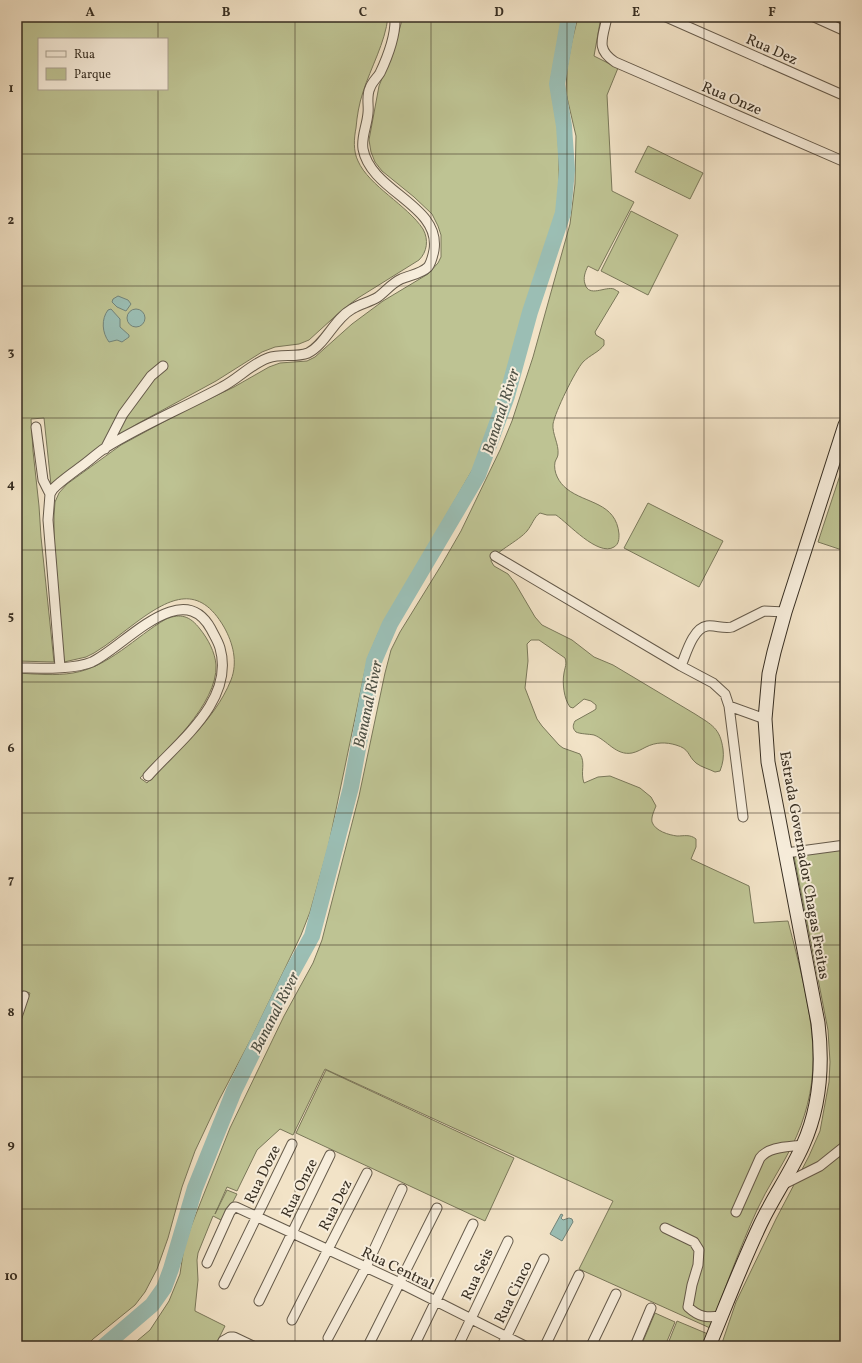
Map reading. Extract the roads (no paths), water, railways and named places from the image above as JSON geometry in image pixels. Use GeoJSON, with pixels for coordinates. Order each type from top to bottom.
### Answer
{"type":"FeatureCollection","features":[{"type":"Feature","properties":{"kind":"main road","name":"Estrada Governador Chagas Freitas"},"geometry":{"type":"LineString","coordinates":[[709,1346],[752,1242],[803,1145],[811,1122],[820,1080],[820,1044],[817,1015],[768,762],[765,719],[769,674],[785,612],[845,424]]}},
{"type":"Feature","properties":{"kind":"street"},"geometry":{"type":"LineString","coordinates":[[50,494],[60,482],[105,449],[164,416],[223,386],[265,359],[281,355],[308,353],[316,347],[347,312],[370,302],[401,279],[416,274],[429,266],[435,242],[426,220],[415,207],[397,194],[377,176],[369,166],[363,149],[363,133],[368,114],[368,94],[388,55],[396,28],[395,17]]}},
{"type":"Feature","properties":{"kind":"street","name":"Rua Onze"},"geometry":{"type":"LineString","coordinates":[[607,17],[602,40],[602,48],[604,54],[615,62],[845,162]]}},
{"type":"Feature","properties":{"kind":"street","name":"Rua Dez"},"geometry":{"type":"LineString","coordinates":[[666,17],[845,96]]}},
{"type":"Feature","properties":{"kind":"street"},"geometry":{"type":"LineString","coordinates":[[814,17],[845,31]]}},
{"type":"Feature","properties":{"kind":"street"},"geometry":{"type":"LineString","coordinates":[[105,449],[123,414],[151,376],[163,366]]}},
{"type":"Feature","properties":{"kind":"street"},"geometry":{"type":"LineString","coordinates":[[36,427],[43,480],[50,494],[48,520],[60,667]]}},
{"type":"Feature","properties":{"kind":"street"},"geometry":{"type":"LineString","coordinates":[[495,556],[681,666],[713,683],[725,694],[729,706],[743,817]]}},
{"type":"Feature","properties":{"kind":"street"},"geometry":{"type":"LineString","coordinates":[[17,668],[60,667],[83,665],[92,662],[160,616],[181,609],[189,609],[206,621],[216,639],[221,655],[222,666],[217,690],[208,710],[191,732],[167,754],[148,776]]}},
{"type":"Feature","properties":{"kind":"street"},"geometry":{"type":"LineString","coordinates":[[681,666],[695,634],[701,628],[710,626],[727,628],[732,627],[764,611],[785,612]]}},
{"type":"Feature","properties":{"kind":"street"},"geometry":{"type":"LineString","coordinates":[[729,706],[765,719]]}},
{"type":"Feature","properties":{"kind":"street"},"geometry":{"type":"LineString","coordinates":[[786,853],[845,845]]}},
{"type":"Feature","properties":{"kind":"street"},"geometry":{"type":"LineString","coordinates":[[17,1017],[24,996]]}},
{"type":"Feature","properties":{"kind":"street","name":"Rua Doze"},"geometry":{"type":"LineString","coordinates":[[224,1284],[254,1215],[292,1144]]}},
{"type":"Feature","properties":{"kind":"street"},"geometry":{"type":"LineString","coordinates":[[736,1212],[760,1158],[764,1153],[774,1149],[803,1145]]}},
{"type":"Feature","properties":{"kind":"street"},"geometry":{"type":"LineString","coordinates":[[781,1186],[820,1166],[845,1146]]}},
{"type":"Feature","properties":{"kind":"street","name":"Rua Onze"},"geometry":{"type":"LineString","coordinates":[[259,1301],[330,1155]]}},
{"type":"Feature","properties":{"kind":"street","name":"Rua Dez"},"geometry":{"type":"LineString","coordinates":[[292,1320],[367,1173]]}},
{"type":"Feature","properties":{"kind":"street"},"geometry":{"type":"LineString","coordinates":[[328,1338],[366,1268],[402,1189]]}},
{"type":"Feature","properties":{"kind":"street","name":"Rua Central"},"geometry":{"type":"LineString","coordinates":[[207,1263],[223,1228],[234,1207],[236,1207],[400,1283],[525,1346]]}},
{"type":"Feature","properties":{"kind":"street"},"geometry":{"type":"LineString","coordinates":[[368,1346],[437,1208]]}},
{"type":"Feature","properties":{"kind":"street"},"geometry":{"type":"LineString","coordinates":[[414,1346],[473,1224]]}},
{"type":"Feature","properties":{"kind":"street"},"geometry":{"type":"LineString","coordinates":[[665,1228],[694,1242],[699,1250],[698,1265],[692,1285],[688,1307],[696,1314],[709,1318],[721,1316]]}},
{"type":"Feature","properties":{"kind":"street","name":"Rua Seis"},"geometry":{"type":"LineString","coordinates":[[458,1346],[508,1241]]}},
{"type":"Feature","properties":{"kind":"street","name":"Rua Cinco"},"geometry":{"type":"LineString","coordinates":[[502,1346],[544,1259]]}},
{"type":"Feature","properties":{"kind":"street"},"geometry":{"type":"LineString","coordinates":[[545,1346],[579,1275]]}},
{"type":"Feature","properties":{"kind":"street"},"geometry":{"type":"LineString","coordinates":[[591,1346],[616,1294]]}},
{"type":"Feature","properties":{"kind":"street"},"geometry":{"type":"LineString","coordinates":[[634,1346],[651,1308]]}},
{"type":"Feature","properties":{"kind":"street"},"geometry":{"type":"LineString","coordinates":[[221,1346],[226,1339],[232,1337],[253,1346]]}},
{"type":"Feature","properties":{"kind":"water"},"geometry":{"type":"Polygon","coordinates":[[[118,296],[128,300],[131,304],[126,311],[117,307],[112,302],[113,299],[118,296]]]}},
{"type":"Feature","properties":{"kind":"water"},"geometry":{"type":"Polygon","coordinates":[[[111,309],[120,319],[120,327],[129,335],[129,337],[122,342],[117,340],[109,342],[105,334],[103,322],[108,310],[111,309]]]}},
{"type":"Feature","properties":{"kind":"water"},"geometry":{"type":"Polygon","coordinates":[[[136,309],[142,312],[145,318],[142,324],[136,327],[130,324],[127,318],[130,312],[136,309]]]}},
{"type":"Feature","properties":{"kind":"water"},"geometry":{"type":"Polygon","coordinates":[[[561,1214],[563,1215],[561,1218],[563,1220],[569,1218],[572,1219],[573,1222],[562,1241],[550,1234],[561,1214]]]}},
{"type":"Feature","properties":{"kind":"waterway","name":"Bananal River"},"geometry":{"type":"LineString","coordinates":[[104,1346],[152,1305],[164,1288],[195,1188],[234,1091],[291,974],[312,936],[351,787],[374,661],[390,624],[478,475],[507,396],[530,312],[563,213],[567,170],[564,126],[557,84],[569,17]]}}]}
